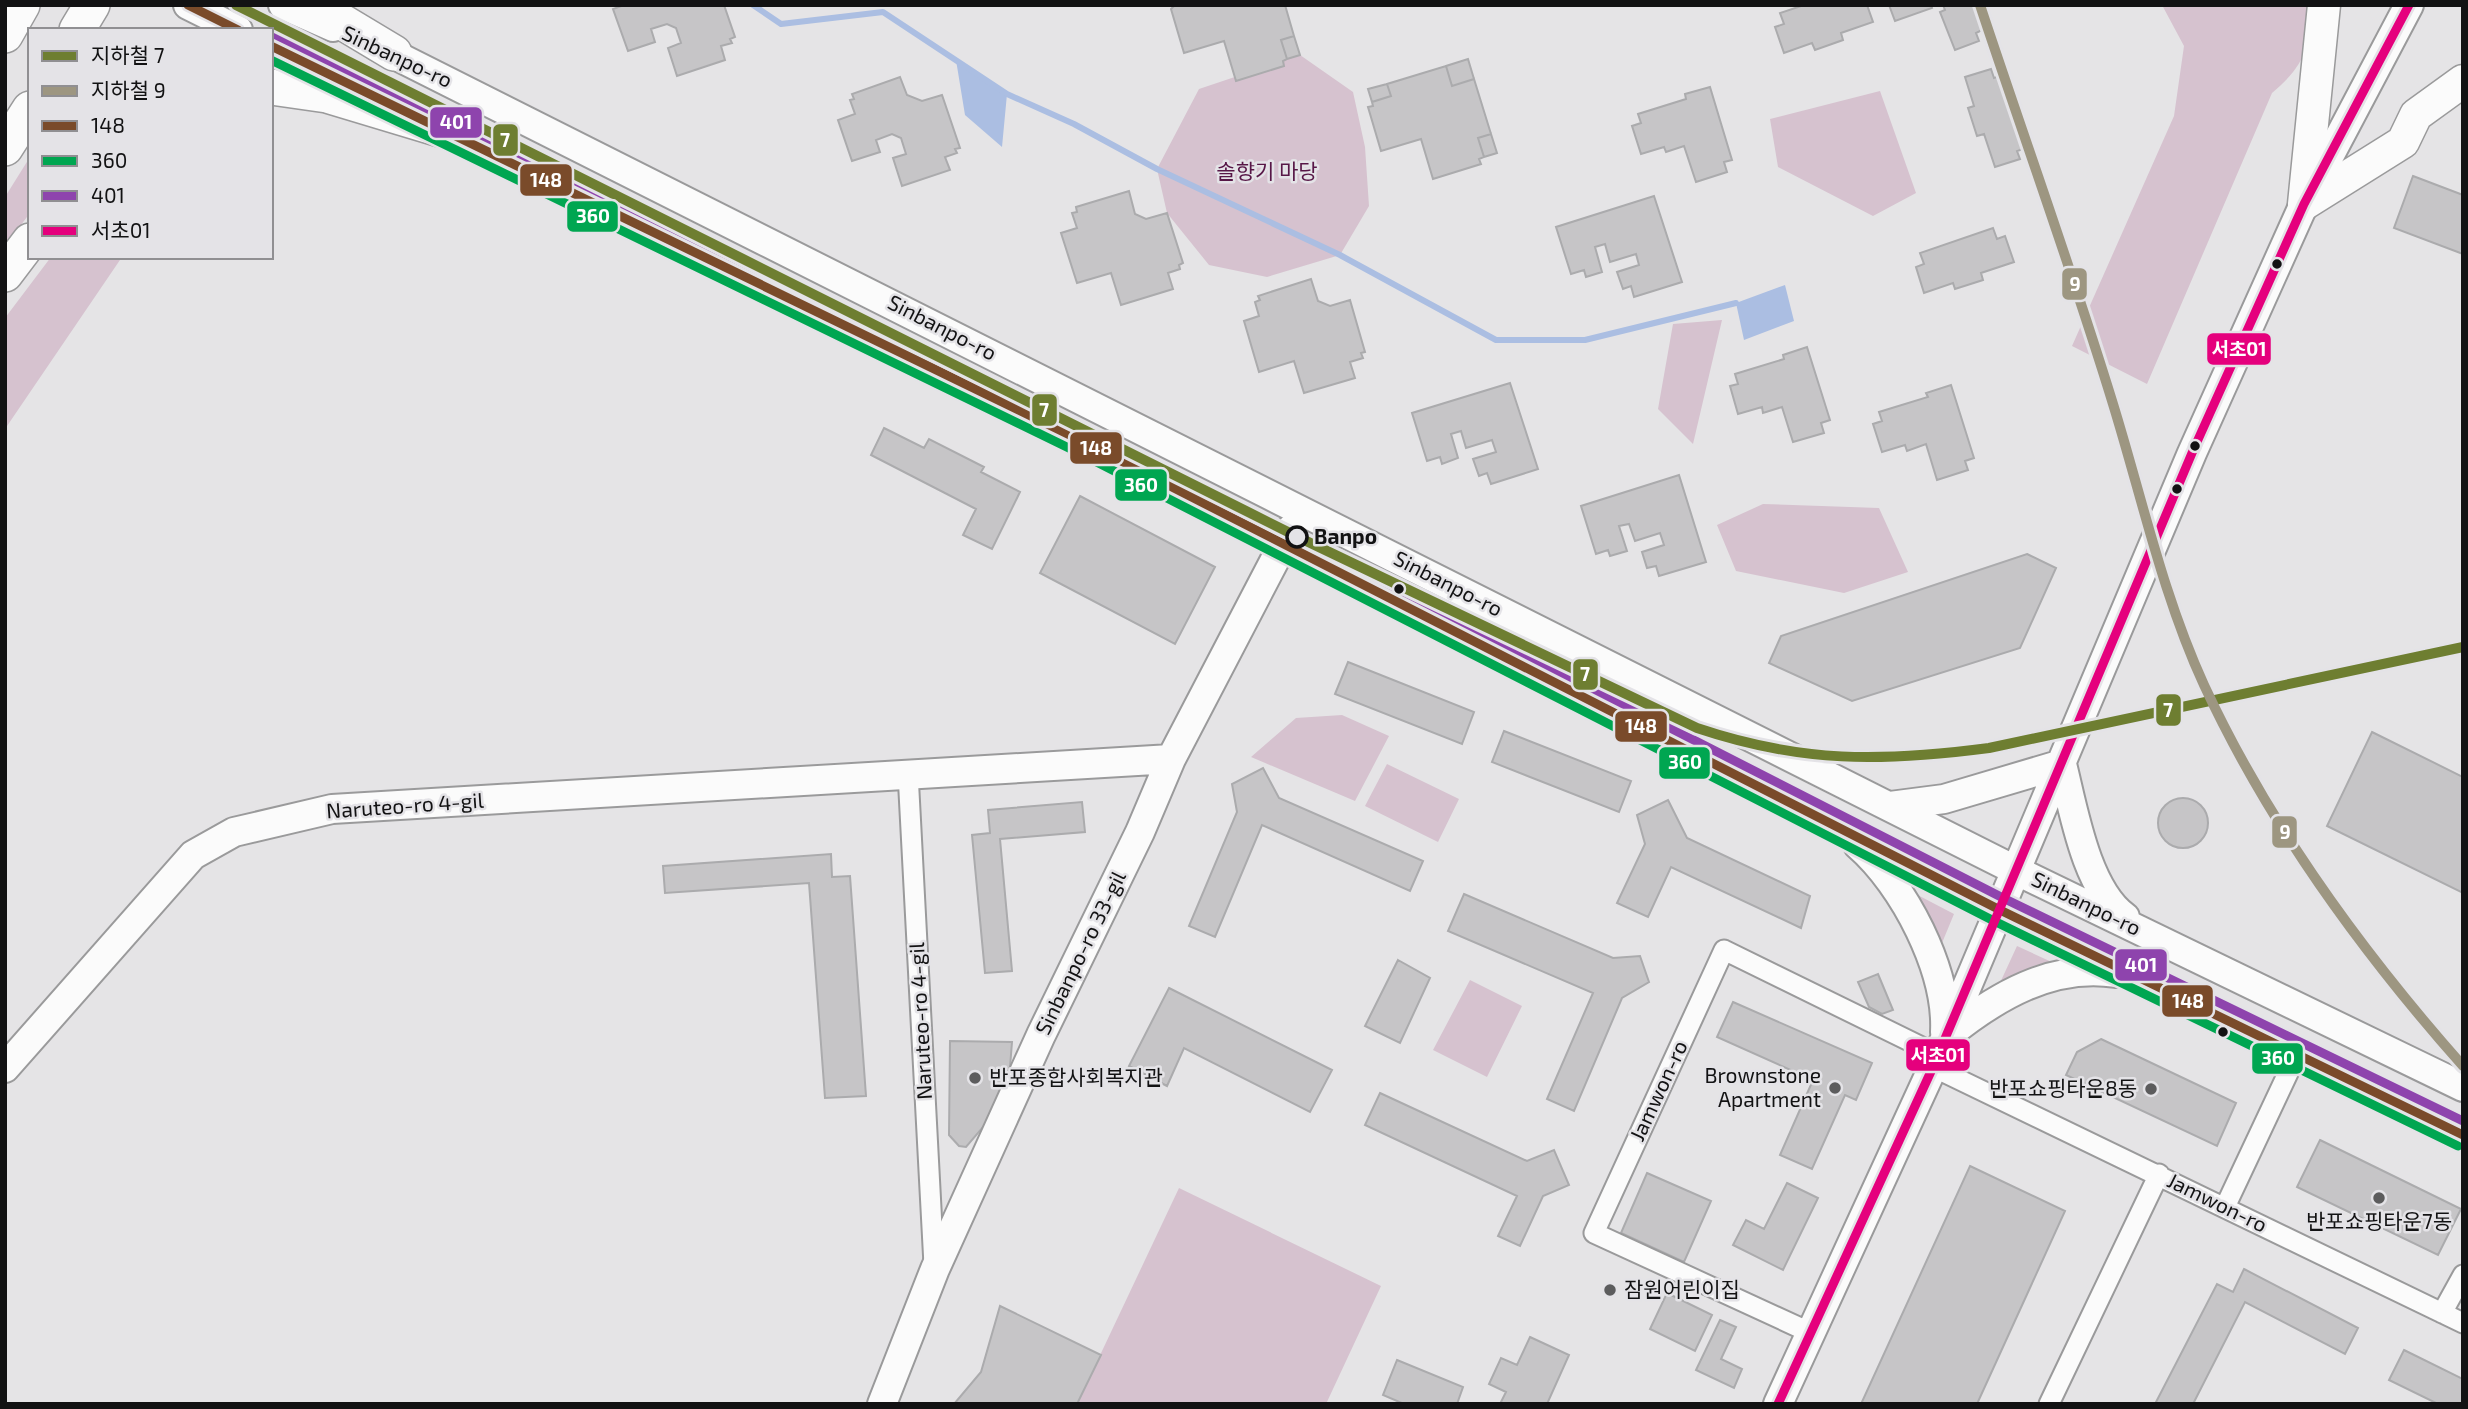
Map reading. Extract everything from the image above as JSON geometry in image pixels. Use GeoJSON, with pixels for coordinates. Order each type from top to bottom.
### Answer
{"type":"FeatureCollection","features":[{"type":"Feature","properties":{"kind":"highway"},"geometry":{"type":"LineString","coordinates":[[5,35],[22,5]]}},
{"type":"Feature","properties":{"kind":"highway"},"geometry":{"type":"LineString","coordinates":[[78,28],[92,5]]}},
{"type":"Feature","properties":{"kind":"highway"},"geometry":{"type":"LineString","coordinates":[[314,5],[394,53]]}},
{"type":"Feature","properties":{"kind":"highway"},"geometry":{"type":"LineString","coordinates":[[273,87],[327,95],[440,129]]}},
{"type":"Feature","properties":{"kind":"highway"},"geometry":{"type":"LineString","coordinates":[[5,148],[28,112]]}},
{"type":"Feature","properties":{"kind":"highway"},"geometry":{"type":"LineString","coordinates":[[5,274],[28,244]]}},
{"type":"Feature","properties":{"kind":"main road"},"geometry":{"type":"LineString","coordinates":[[188,5],[234,28]]}},
{"type":"Feature","properties":{"kind":"main road","name":"Sinbanpo-ro"},"geometry":{"type":"LineString","coordinates":[[283,5],[394,53],[2017,871],[2463,1087]]}},
{"type":"Feature","properties":{"kind":"main road"},"geometry":{"type":"LineString","coordinates":[[2304,204],[2324,28],[2324,5]]}},
{"type":"Feature","properties":{"kind":"main road"},"geometry":{"type":"LineString","coordinates":[[1778,1404],[1939,1053],[2192,453],[2304,204],[2409,5]]}},
{"type":"Feature","properties":{"kind":"main road","name":"Sinbanpo-ro"},"geometry":{"type":"LineString","coordinates":[[273,47],[1069,435],[2000,910],[2463,1135]]}},
{"type":"Feature","properties":{"kind":"main road"},"geometry":{"type":"LineString","coordinates":[[2304,204],[2403,142],[2416,115],[2463,82]]}},
{"type":"Feature","properties":{"kind":"main road","name":"Sinbanpo-ro 33-gil"},"geometry":{"type":"LineString","coordinates":[[882,1404],[934,1269],[1041,1035],[1140,832],[1171,759],[1299,511]]}},
{"type":"Feature","properties":{"kind":"main road","name":"Naruteo-ro 4-gil"},"geometry":{"type":"LineString","coordinates":[[5,1068],[193,855],[234,832],[332,808],[1171,759]]}},
{"type":"Feature","properties":{"kind":"main road"},"geometry":{"type":"LineString","coordinates":[[1890,806],[1944,799],[2062,764]]}},
{"type":"Feature","properties":{"kind":"main road"},"geometry":{"type":"LineString","coordinates":[[2062,764],[2100,890],[2120,914],[2169,944]]}},
{"type":"Feature","properties":{"kind":"main road"},"geometry":{"type":"LineString","coordinates":[[1836,826],[1878,864],[1910,911],[1937,976],[1946,1020],[1939,1053]]}},
{"type":"Feature","properties":{"kind":"main road"},"geometry":{"type":"LineString","coordinates":[[1939,1053],[1991,1003],[2048,977],[2088,970],[2137,977]]}},
{"type":"Feature","properties":{"kind":"street","name":"Naruteo-ro 4-gil"},"geometry":{"type":"LineString","coordinates":[[908,773],[934,1269]]}},
{"type":"Feature","properties":{"kind":"street","name":"Jamwon-ro"},"geometry":{"type":"LineString","coordinates":[[1809,1332],[1594,1233],[1724,950],[1939,1053],[2159,1174],[2463,1323]]}},
{"type":"Feature","properties":{"kind":"street"},"geometry":{"type":"LineString","coordinates":[[2225,1207],[2297,1054]]}},
{"type":"Feature","properties":{"kind":"street"},"geometry":{"type":"LineString","coordinates":[[2049,1404],[2159,1174]]}},
{"type":"Feature","properties":{"kind":"street"},"geometry":{"type":"LineString","coordinates":[[2442,1313],[2463,1275]]}},
{"type":"Feature","properties":{"kind":"green space"},"geometry":{"type":"Polygon","coordinates":[[[2162,5],[2312,5],[2304,54],[2292,73],[2272,93],[2147,384],[2072,346],[2174,116],[2184,46],[2162,5]]]}},
{"type":"Feature","properties":{"kind":"green space","name":"솔향기 마당"},"geometry":{"type":"Polygon","coordinates":[[[1300,55],[1353,92],[1365,147],[1369,206],[1340,255],[1267,277],[1209,265],[1167,213],[1157,169],[1199,89],[1300,55]]]}},
{"type":"Feature","properties":{"kind":"green space"},"geometry":{"type":"Polygon","coordinates":[[[1880,91],[1916,193],[1873,216],[1778,167],[1770,119],[1880,91]]]}},
{"type":"Feature","properties":{"kind":"green space"},"geometry":{"type":"Polygon","coordinates":[[[28,160],[28,216],[5,246],[5,197],[28,160]]]}},
{"type":"Feature","properties":{"kind":"green space"},"geometry":{"type":"Polygon","coordinates":[[[49,259],[121,259],[5,429],[5,318],[49,259]]]}},
{"type":"Feature","properties":{"kind":"green space"},"geometry":{"type":"Polygon","coordinates":[[[1722,320],[1693,444],[1658,409],[1673,324],[1722,320]]]}},
{"type":"Feature","properties":{"kind":"green space"},"geometry":{"type":"Polygon","coordinates":[[[1763,504],[1879,508],[1908,572],[1844,593],[1736,571],[1717,525],[1763,504]]]}},
{"type":"Feature","properties":{"kind":"green space"},"geometry":{"type":"Polygon","coordinates":[[[1342,715],[1389,736],[1355,801],[1251,757],[1296,718],[1342,715]]]}},
{"type":"Feature","properties":{"kind":"green space"},"geometry":{"type":"Polygon","coordinates":[[[1387,764],[1459,799],[1438,842],[1365,806],[1387,764]]]}},
{"type":"Feature","properties":{"kind":"green space"},"geometry":{"type":"Polygon","coordinates":[[[1910,891],[1954,914],[1937,955],[1910,891]]]}},
{"type":"Feature","properties":{"kind":"green space"},"geometry":{"type":"Polygon","coordinates":[[[2017,946],[2056,964],[2033,968],[1999,985],[2017,946]]]}},
{"type":"Feature","properties":{"kind":"green space"},"geometry":{"type":"Polygon","coordinates":[[[1470,980],[1522,1006],[1487,1077],[1433,1050],[1470,980]]]}},
{"type":"Feature","properties":{"kind":"green space"},"geometry":{"type":"Polygon","coordinates":[[[1179,1188],[1381,1286],[1326,1404],[1077,1404],[1179,1188]]]}},
{"type":"Feature","properties":{"kind":"water"},"geometry":{"type":"Polygon","coordinates":[[[956,60],[1007,94],[1002,147],[965,115],[956,60]]]}},
{"type":"Feature","properties":{"kind":"water"},"geometry":{"type":"Polygon","coordinates":[[[1785,285],[1794,321],[1744,340],[1736,303],[1785,285]]]}},
{"type":"Feature","properties":{"kind":"building"},"geometry":{"type":"Polygon","coordinates":[[[624,5],[724,5],[735,37],[730,39],[732,43],[721,46],[725,60],[677,76],[668,48],[681,43],[676,28],[667,24],[651,29],[655,42],[628,51],[613,9],[624,5]]]}},
{"type":"Feature","properties":{"kind":"building"},"geometry":{"type":"Polygon","coordinates":[[[1175,5],[1285,5],[1294,36],[1281,40],[1287,59],[1283,61],[1284,66],[1236,81],[1224,41],[1184,53],[1171,9],[1175,5]]]}},
{"type":"Feature","properties":{"kind":"building"},"geometry":{"type":"Polygon","coordinates":[[[1804,5],[1867,5],[1873,22],[1841,33],[1843,40],[1815,50],[1812,43],[1784,53],[1775,27],[1784,24],[1780,13],[1804,5]]]}},
{"type":"Feature","properties":{"kind":"building"},"geometry":{"type":"Polygon","coordinates":[[[1889,5],[1931,5],[1932,8],[1895,21],[1889,5]]]}},
{"type":"Feature","properties":{"kind":"building"},"geometry":{"type":"Polygon","coordinates":[[[1943,5],[1977,5],[1986,28],[1976,33],[1979,41],[1955,50],[1940,12],[1945,10],[1943,5]]]}},
{"type":"Feature","properties":{"kind":"building"},"geometry":{"type":"Polygon","coordinates":[[[1294,36],[1300,55],[1287,59],[1281,40],[1294,36]]]}},
{"type":"Feature","properties":{"kind":"building"},"geometry":{"type":"Polygon","coordinates":[[[1468,59],[1474,79],[1452,86],[1446,66],[1468,59]]]}},
{"type":"Feature","properties":{"kind":"building"},"geometry":{"type":"Polygon","coordinates":[[[1446,66],[1452,86],[1474,79],[1491,134],[1478,138],[1484,157],[1479,159],[1481,164],[1433,179],[1421,139],[1381,151],[1368,107],[1373,106],[1372,102],[1391,96],[1387,84],[1446,66]]]}},
{"type":"Feature","properties":{"kind":"building"},"geometry":{"type":"Polygon","coordinates":[[[1991,69],[1994,78],[2005,74],[2029,147],[2017,151],[2020,159],[1995,167],[1984,134],[1977,136],[1968,108],[1974,106],[1965,77],[1991,69]]]}},
{"type":"Feature","properties":{"kind":"building"},"geometry":{"type":"Polygon","coordinates":[[[900,77],[907,95],[922,101],[942,95],[960,148],[955,149],[957,153],[945,157],[950,170],[902,186],[893,158],[906,154],[901,138],[892,134],[876,140],[880,152],[852,161],[838,120],[855,114],[850,100],[854,99],[852,94],[900,77]]]}},
{"type":"Feature","properties":{"kind":"building"},"geometry":{"type":"Polygon","coordinates":[[[1387,84],[1391,96],[1372,102],[1368,89],[1387,84]]]}},
{"type":"Feature","properties":{"kind":"building"},"geometry":{"type":"Polygon","coordinates":[[[1710,87],[1732,160],[1724,162],[1727,172],[1696,182],[1684,146],[1666,152],[1664,147],[1641,154],[1632,126],[1641,123],[1638,114],[1686,99],[1685,94],[1710,87]]]}},
{"type":"Feature","properties":{"kind":"building"},"geometry":{"type":"Polygon","coordinates":[[[1491,134],[1497,153],[1484,157],[1478,138],[1491,134]]]}},
{"type":"Feature","properties":{"kind":"building"},"geometry":{"type":"Polygon","coordinates":[[[2413,176],[2463,195],[2463,254],[2394,228],[2413,176]]]}},
{"type":"Feature","properties":{"kind":"building"},"geometry":{"type":"Polygon","coordinates":[[[1129,191],[1135,214],[1146,219],[1167,213],[1183,263],[1179,265],[1180,269],[1168,273],[1173,289],[1121,305],[1111,273],[1077,283],[1061,233],[1077,228],[1072,213],[1077,212],[1076,207],[1129,191]]]}},
{"type":"Feature","properties":{"kind":"building"},"geometry":{"type":"Polygon","coordinates":[[[1654,196],[1682,282],[1634,297],[1631,286],[1623,289],[1617,272],[1639,265],[1636,254],[1610,262],[1605,244],[1595,247],[1602,272],[1586,277],[1584,270],[1571,274],[1556,227],[1654,196]]]}},
{"type":"Feature","properties":{"kind":"building"},"geometry":{"type":"Polygon","coordinates":[[[1993,228],[1997,239],[2005,236],[2014,262],[1981,273],[1983,280],[1955,289],[1953,283],[1924,293],[1916,267],[1924,264],[1920,253],[1993,228]]]}},
{"type":"Feature","properties":{"kind":"building"},"geometry":{"type":"Polygon","coordinates":[[[1311,279],[1318,301],[1330,306],[1350,300],[1365,352],[1361,353],[1363,358],[1350,362],[1355,378],[1304,393],[1294,361],[1259,372],[1244,321],[1259,316],[1255,302],[1260,300],[1258,296],[1311,279]]]}},
{"type":"Feature","properties":{"kind":"building"},"geometry":{"type":"Polygon","coordinates":[[[1807,347],[1830,420],[1821,423],[1824,433],[1793,442],[1782,407],[1763,413],[1762,407],[1738,414],[1730,386],[1738,384],[1735,374],[1784,359],[1783,355],[1807,347]]]}},
{"type":"Feature","properties":{"kind":"building"},"geometry":{"type":"Polygon","coordinates":[[[1510,383],[1538,469],[1491,484],[1487,473],[1479,476],[1473,459],[1496,452],[1492,440],[1466,448],[1461,431],[1451,434],[1458,458],[1442,464],[1440,457],[1427,461],[1412,413],[1510,383]]]}},
{"type":"Feature","properties":{"kind":"building"},"geometry":{"type":"Polygon","coordinates":[[[1951,385],[1974,458],[1965,461],[1968,470],[1937,480],[1926,444],[1907,451],[1905,445],[1882,452],[1873,424],[1882,421],[1879,412],[1928,397],[1926,393],[1951,385]]]}},
{"type":"Feature","properties":{"kind":"building"},"geometry":{"type":"Polygon","coordinates":[[[884,428],[924,448],[929,439],[984,467],[981,472],[1020,492],[992,549],[963,535],[976,509],[871,455],[884,428]]]}},
{"type":"Feature","properties":{"kind":"building"},"geometry":{"type":"Polygon","coordinates":[[[1679,475],[1706,562],[1659,576],[1656,566],[1647,568],[1642,552],[1664,545],[1660,533],[1635,541],[1629,524],[1619,526],[1627,551],[1610,556],[1608,550],[1596,554],[1581,506],[1679,475]]]}},
{"type":"Feature","properties":{"kind":"building"},"geometry":{"type":"Polygon","coordinates":[[[1080,496],[1215,567],[1175,644],[1040,573],[1080,496]]]}},
{"type":"Feature","properties":{"kind":"building"},"geometry":{"type":"Polygon","coordinates":[[[2027,554],[2056,568],[2020,648],[1852,701],[1769,663],[1781,636],[2027,554]]]}},
{"type":"Feature","properties":{"kind":"building"},"geometry":{"type":"Polygon","coordinates":[[[1348,662],[1474,712],[1462,744],[1335,694],[1348,662]]]}},
{"type":"Feature","properties":{"kind":"building"},"geometry":{"type":"Polygon","coordinates":[[[1504,731],[1631,781],[1619,812],[1492,762],[1504,731]]]}},
{"type":"Feature","properties":{"kind":"building"},"geometry":{"type":"Polygon","coordinates":[[[2372,732],[2463,777],[2463,893],[2327,826],[2372,732]]]}},
{"type":"Feature","properties":{"kind":"building"},"geometry":{"type":"Polygon","coordinates":[[[1263,768],[1279,798],[1423,861],[1410,891],[1262,825],[1215,937],[1189,926],[1237,812],[1232,784],[1263,768]]]}},
{"type":"Feature","properties":{"kind":"building"},"geometry":{"type":"Polygon","coordinates":[[[2183,798],[2200,806],[2208,823],[2200,840],[2183,848],[2166,840],[2158,823],[2166,806],[2183,798]]]}},
{"type":"Feature","properties":{"kind":"building"},"geometry":{"type":"Polygon","coordinates":[[[1668,800],[1687,838],[1810,896],[1801,928],[1671,867],[1648,917],[1617,903],[1645,844],[1637,815],[1668,800]]]}},
{"type":"Feature","properties":{"kind":"building"},"geometry":{"type":"Polygon","coordinates":[[[1082,802],[1085,832],[1000,839],[1012,971],[985,973],[972,835],[990,833],[988,810],[1082,802]]]}},
{"type":"Feature","properties":{"kind":"building"},"geometry":{"type":"Polygon","coordinates":[[[831,854],[832,877],[850,876],[866,1096],[825,1098],[809,883],[665,893],[663,866],[831,854]]]}},
{"type":"Feature","properties":{"kind":"building"},"geometry":{"type":"Polygon","coordinates":[[[1464,894],[1613,958],[1640,956],[1649,982],[1622,998],[1574,1111],[1547,1099],[1593,993],[1448,931],[1464,894]]]}},
{"type":"Feature","properties":{"kind":"building"},"geometry":{"type":"Polygon","coordinates":[[[1398,960],[1430,978],[1400,1043],[1365,1026],[1398,960]]]}},
{"type":"Feature","properties":{"kind":"building"},"geometry":{"type":"Polygon","coordinates":[[[1878,974],[1893,1010],[1882,1014],[1869,1007],[1858,982],[1878,974]]]}},
{"type":"Feature","properties":{"kind":"building"},"geometry":{"type":"Polygon","coordinates":[[[1169,988],[1332,1070],[1310,1112],[1184,1048],[1167,1086],[1129,1066],[1169,988]]]}},
{"type":"Feature","properties":{"kind":"building","name":"Brownstone Apartment"},"geometry":{"type":"Polygon","coordinates":[[[1733,1002],[1872,1063],[1856,1100],[1845,1095],[1812,1169],[1780,1155],[1813,1080],[1717,1037],[1733,1002]]]}},
{"type":"Feature","properties":{"kind":"building","name":"반포쇼핑타운8동"},"geometry":{"type":"Polygon","coordinates":[[[2101,1039],[2236,1103],[2217,1146],[2066,1075],[2077,1052],[2101,1039]]]}},
{"type":"Feature","properties":{"kind":"building"},"geometry":{"type":"Polygon","coordinates":[[[950,1041],[1012,1042],[1010,1067],[1001,1093],[984,1126],[966,1147],[959,1146],[949,1135],[950,1041]]]}},
{"type":"Feature","properties":{"kind":"building"},"geometry":{"type":"Polygon","coordinates":[[[1380,1093],[1527,1161],[1554,1150],[1569,1185],[1543,1196],[1520,1246],[1498,1236],[1517,1196],[1365,1125],[1380,1093]]]}},
{"type":"Feature","properties":{"kind":"building","name":"반포쇼핑타운7동"},"geometry":{"type":"Polygon","coordinates":[[[2320,1140],[2461,1209],[2438,1255],[2297,1187],[2320,1140]]]}},
{"type":"Feature","properties":{"kind":"building"},"geometry":{"type":"Polygon","coordinates":[[[1970,1166],[2065,1211],[1977,1404],[1861,1404],[1970,1166]]]}},
{"type":"Feature","properties":{"kind":"building"},"geometry":{"type":"Polygon","coordinates":[[[1970,1166],[2065,1211],[1977,1404],[1861,1404],[1970,1166]]]}},
{"type":"Feature","properties":{"kind":"building"},"geometry":{"type":"Polygon","coordinates":[[[1647,1173],[1711,1201],[1684,1262],[1621,1233],[1647,1173]]]}},
{"type":"Feature","properties":{"kind":"building"},"geometry":{"type":"Polygon","coordinates":[[[1787,1183],[1818,1198],[1783,1270],[1733,1245],[1746,1220],[1764,1229],[1787,1183]]]}},
{"type":"Feature","properties":{"kind":"building"},"geometry":{"type":"Polygon","coordinates":[[[2244,1269],[2358,1328],[2345,1354],[2245,1302],[2193,1404],[2155,1404],[2217,1284],[2233,1292],[2244,1269]]]}},
{"type":"Feature","properties":{"kind":"building"},"geometry":{"type":"Polygon","coordinates":[[[1667,1293],[1712,1315],[1695,1351],[1650,1329],[1667,1293]]]}},
{"type":"Feature","properties":{"kind":"building"},"geometry":{"type":"Polygon","coordinates":[[[1000,1306],[1101,1355],[1077,1404],[954,1404],[981,1372],[1000,1306]]]}},
{"type":"Feature","properties":{"kind":"building"},"geometry":{"type":"Polygon","coordinates":[[[1720,1320],[1736,1327],[1721,1359],[1742,1369],[1734,1388],[1696,1370],[1720,1320]]]}},
{"type":"Feature","properties":{"kind":"building"},"geometry":{"type":"Polygon","coordinates":[[[1530,1337],[1569,1355],[1547,1404],[1500,1404],[1506,1392],[1489,1384],[1501,1358],[1517,1365],[1530,1337]]]}},
{"type":"Feature","properties":{"kind":"building"},"geometry":{"type":"Polygon","coordinates":[[[2404,1350],[2463,1379],[2463,1404],[2438,1404],[2389,1380],[2404,1350]]]}},
{"type":"Feature","properties":{"kind":"building"},"geometry":{"type":"Polygon","coordinates":[[[1397,1360],[1463,1387],[1457,1404],[1404,1404],[1383,1395],[1397,1360]]]}},
{"type":"Feature","properties":{"kind":"waterway"},"geometry":{"type":"LineString","coordinates":[[753,5],[781,24],[883,12],[1007,94],[1074,124],[1157,169],[1340,255],[1496,340],[1585,340],[1736,303]]}},
{"type":"Feature","properties":{"kind":"metro line","name":"7"},"geometry":{"type":"LineString","coordinates":[[236,5],[1300,538],[1697,728],[1735,739],[1771,748],[1842,756],[1950,753],[1989,748],[2463,647]]}},
{"type":"Feature","properties":{"kind":"metro line","name":"9"},"geometry":{"type":"LineString","coordinates":[[1980,5],[2065,254],[2124,439],[2165,582],[2204,685],[2258,787],[2320,885],[2389,978],[2463,1066]]}},
{"type":"Feature","properties":{"kind":"transit line","name":"148"},"geometry":{"type":"LineString","coordinates":[[188,5],[234,28]]}},
{"type":"Feature","properties":{"kind":"transit line","name":"서초01"},"geometry":{"type":"LineString","coordinates":[[1778,1404],[1933,1067],[2192,453],[2304,204],[2409,5]]}},
{"type":"Feature","properties":{"kind":"transit line","name":"401"},"geometry":{"type":"LineString","coordinates":[[276,35],[1087,430],[2005,899],[2463,1121]]}},
{"type":"Feature","properties":{"kind":"transit line","name":"148"},"geometry":{"type":"LineString","coordinates":[[273,47],[1082,441],[2000,910],[2463,1135]]}},
{"type":"Feature","properties":{"kind":"transit line","name":"360"},"geometry":{"type":"LineString","coordinates":[[273,61],[1077,452],[1994,921],[2458,1146]]}},
{"type":"Feature","properties":{"kind":"place","name":"Banpo"},"geometry":{"type":"Point","coordinates":[1297,537]}},
{"type":"Feature","properties":{"kind":"place","name":"반포종합사회복지관"},"geometry":{"type":"Point","coordinates":[975,1078]}},
{"type":"Feature","properties":{"kind":"place","name":"Brownstone Apartment"},"geometry":{"type":"Point","coordinates":[1835,1088]}},
{"type":"Feature","properties":{"kind":"place","name":"반포쇼핑타운8동"},"geometry":{"type":"Point","coordinates":[2151,1089]}},
{"type":"Feature","properties":{"kind":"place","name":"반포쇼핑타운7동"},"geometry":{"type":"Point","coordinates":[2379,1198]}},
{"type":"Feature","properties":{"kind":"place","name":"잠원어린이집"},"geometry":{"type":"Point","coordinates":[1610,1290]}}]}
